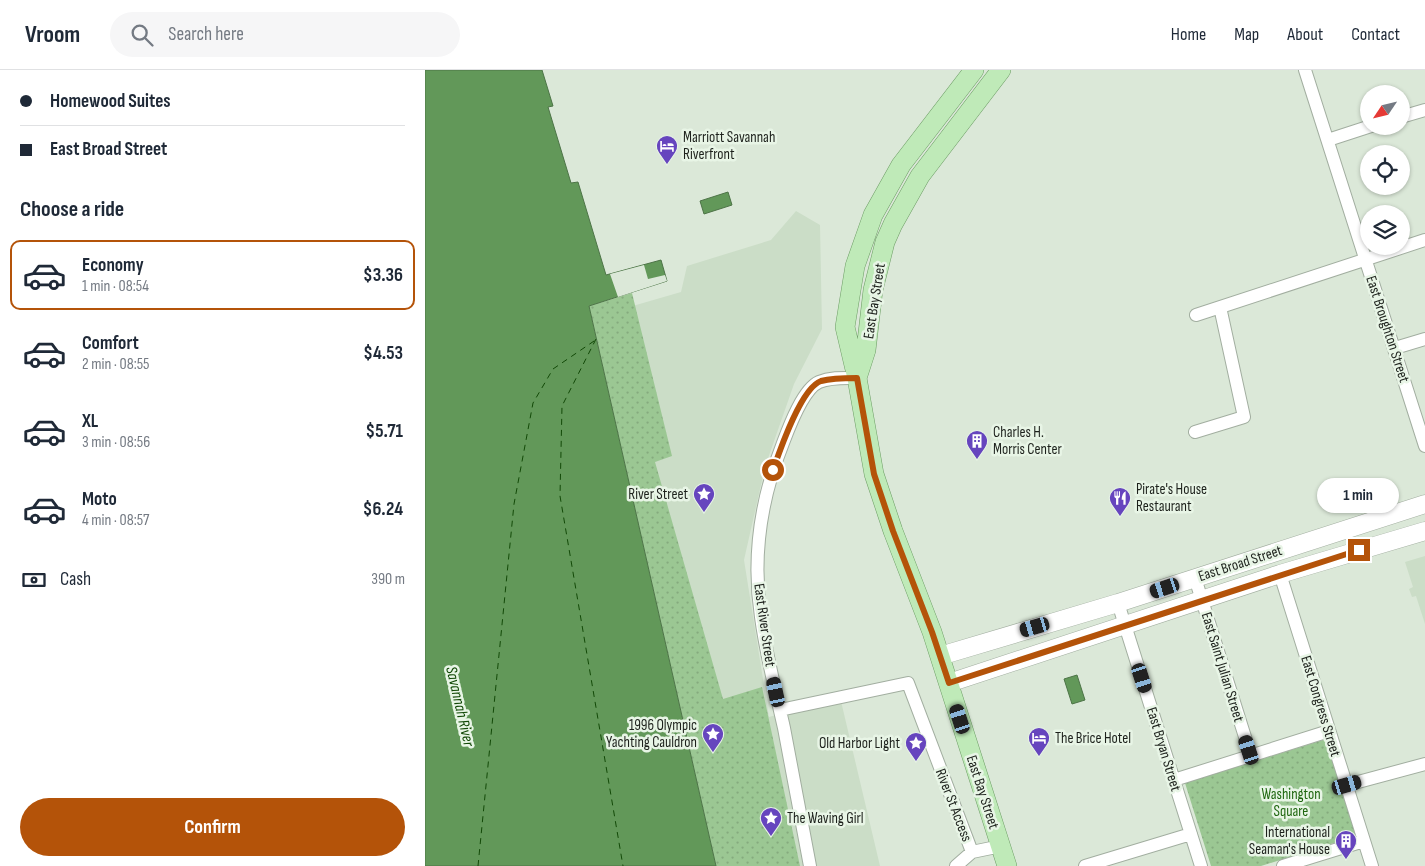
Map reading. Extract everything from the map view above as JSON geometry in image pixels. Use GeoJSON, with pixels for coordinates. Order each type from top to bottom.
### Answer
{"type":"FeatureCollection","features":[{"type":"Feature","properties":{"kind":"main road","name":"East Bay Street"},"geometry":{"type":"LineString","coordinates":[[974,70],[901,165],[873,215],[855,266],[845,327],[857,378],[874,474],[893,531],[932,632],[1007,866]]}},
{"type":"Feature","properties":{"kind":"main road","name":"East Bay Street"},"geometry":{"type":"LineString","coordinates":[[857,378],[867,350],[873,290],[885,242],[893,224],[920,176],[1001,70]]}},
{"type":"Feature","properties":{"kind":"main road","name":"East Broad Street"},"geometry":{"type":"LineString","coordinates":[[940,656],[1118,603],[1425,504]]}},
{"type":"Feature","properties":{"kind":"main road","name":"East Broad Street"},"geometry":{"type":"LineString","coordinates":[[949,683],[1280,574],[1425,531]]}},
{"type":"Feature","properties":{"kind":"street","name":"East Broughton Street"},"geometry":{"type":"LineString","coordinates":[[1305,70],[1425,446]]}},
{"type":"Feature","properties":{"kind":"street"},"geometry":{"type":"LineString","coordinates":[[1410,114],[1425,110]]}},
{"type":"Feature","properties":{"kind":"street"},"geometry":{"type":"LineString","coordinates":[[1328,140],[1360,130]]}},
{"type":"Feature","properties":{"kind":"street"},"geometry":{"type":"LineString","coordinates":[[1195,316],[1425,240]]}},
{"type":"Feature","properties":{"kind":"street"},"geometry":{"type":"LineString","coordinates":[[1195,432],[1244,417],[1220,307]]}},
{"type":"Feature","properties":{"kind":"street"},"geometry":{"type":"LineString","coordinates":[[1395,348],[1425,339]]}},
{"type":"Feature","properties":{"kind":"street","name":"East River Street"},"geometry":{"type":"LineString","coordinates":[[810,866],[765,643],[758,592],[759,540],[766,494],[773,470],[789,428],[810,390],[821,381],[857,378]]}},
{"type":"Feature","properties":{"kind":"street","name":"East Congress Street"},"geometry":{"type":"LineString","coordinates":[[1280,574],[1372,866]]}},
{"type":"Feature","properties":{"kind":"street","name":"East Saint Julian Street"},"geometry":{"type":"LineString","coordinates":[[1195,578],[1251,756]]}},
{"type":"Feature","properties":{"kind":"street","name":"East Bryan Street"},"geometry":{"type":"LineString","coordinates":[[1118,603],[1201,866]]}},
{"type":"Feature","properties":{"kind":"street","name":"River St Access"},"geometry":{"type":"LineString","coordinates":[[780,710],[908,683],[971,852]]}},
{"type":"Feature","properties":{"kind":"street"},"geometry":{"type":"LineString","coordinates":[[1174,780],[1329,731]]}},
{"type":"Feature","properties":{"kind":"street"},"geometry":{"type":"LineString","coordinates":[[1347,785],[1425,764]]}},
{"type":"Feature","properties":{"kind":"street"},"geometry":{"type":"LineString","coordinates":[[1085,866],[1191,834]]}},
{"type":"Feature","properties":{"kind":"street"},"geometry":{"type":"LineString","coordinates":[[1286,866],[1363,841]]}},
{"type":"Feature","properties":{"kind":"street"},"geometry":{"type":"LineString","coordinates":[[956,866],[971,852],[1001,846]]}},
{"type":"Feature","properties":{"kind":"shaded area","name":"River Street"},"geometry":{"type":"Polygon","coordinates":[[[796,211],[820,225],[822,329],[794,384],[765,467],[744,560],[769,717],[840,697],[880,866],[737,866],[605,314],[681,292],[687,266],[771,240],[796,211]]]}},
{"type":"Feature","properties":{"kind":"shaded area"},"geometry":{"type":"Polygon","coordinates":[[[1425,556],[1425,624],[1416,596],[1412,597],[1409,589],[1413,587],[1405,562],[1425,556]]]}},
{"type":"Feature","properties":{"kind":"green space"},"geometry":{"type":"Polygon","coordinates":[[[632,293],[672,456],[655,462],[723,699],[762,687],[800,866],[716,866],[589,306],[632,293]]]}},
{"type":"Feature","properties":{"kind":"green space","name":"Washington Square"},"geometry":{"type":"Polygon","coordinates":[[[1326,739],[1356,836],[1261,866],[1211,866],[1185,783],[1326,739]]]}},
{"type":"Feature","properties":{"kind":"water","name":"Savannah River"},"geometry":{"type":"Polygon","coordinates":[[[425,70],[542,70],[553,106],[548,107],[571,183],[578,182],[606,275],[661,260],[667,281],[589,306],[716,866],[425,866],[425,70]]]}},
{"type":"Feature","properties":{"kind":"water"},"geometry":{"type":"Polygon","coordinates":[[[728,192],[732,205],[704,214],[700,201],[728,192]]]}},
{"type":"Feature","properties":{"kind":"water"},"geometry":{"type":"Polygon","coordinates":[[[1077,675],[1085,700],[1072,704],[1064,679],[1077,675]]]}},
{"type":"Feature","properties":{"kind":"pier"},"geometry":{"type":"Polygon","coordinates":[[[644,265],[648,279],[665,275],[667,281],[618,297],[610,274],[644,265]]]}},
{"type":"Feature","properties":{"kind":"ferry route"},"geometry":{"type":"LineString","coordinates":[[596,339],[562,406],[560,496],[623,866]]}},
{"type":"Feature","properties":{"kind":"ferry route"},"geometry":{"type":"LineString","coordinates":[[478,866],[514,504],[533,403],[553,369],[597,339]]}},
{"type":"Feature","properties":{"kind":"place","name":"Marriott Savannah Riverfront"},"geometry":{"type":"Point","coordinates":[667,165]}},
{"type":"Feature","properties":{"kind":"place","name":"Charles H. Morris Center"},"geometry":{"type":"Point","coordinates":[977,460]}},
{"type":"Feature","properties":{"kind":"place","name":"River Street"},"geometry":{"type":"Point","coordinates":[704,513]}},
{"type":"Feature","properties":{"kind":"place","name":"Pirate's House Restaurant"},"geometry":{"type":"Point","coordinates":[1120,517]}},
{"type":"Feature","properties":{"kind":"place","name":"1996 Olympic Yachting Cauldron"},"geometry":{"type":"Point","coordinates":[713,753]}},
{"type":"Feature","properties":{"kind":"place","name":"The Brice Hotel"},"geometry":{"type":"Point","coordinates":[1039,757]}},
{"type":"Feature","properties":{"kind":"place","name":"Old Harbor Light"},"geometry":{"type":"Point","coordinates":[916,762]}},
{"type":"Feature","properties":{"kind":"place","name":"The Waving Girl"},"geometry":{"type":"Point","coordinates":[771,837]}},
{"type":"Feature","properties":{"kind":"place","name":"International Seaman's House"},"geometry":{"type":"Point","coordinates":[1346,860]}},
{"type":"Feature","properties":{"kind":"route"},"geometry":{"type":"LineString","coordinates":[[773,470],[789,428],[799,408],[815,384],[821,381],[857,378],[874,474],[949,683],[1280,574],[1359,550]]}}]}
